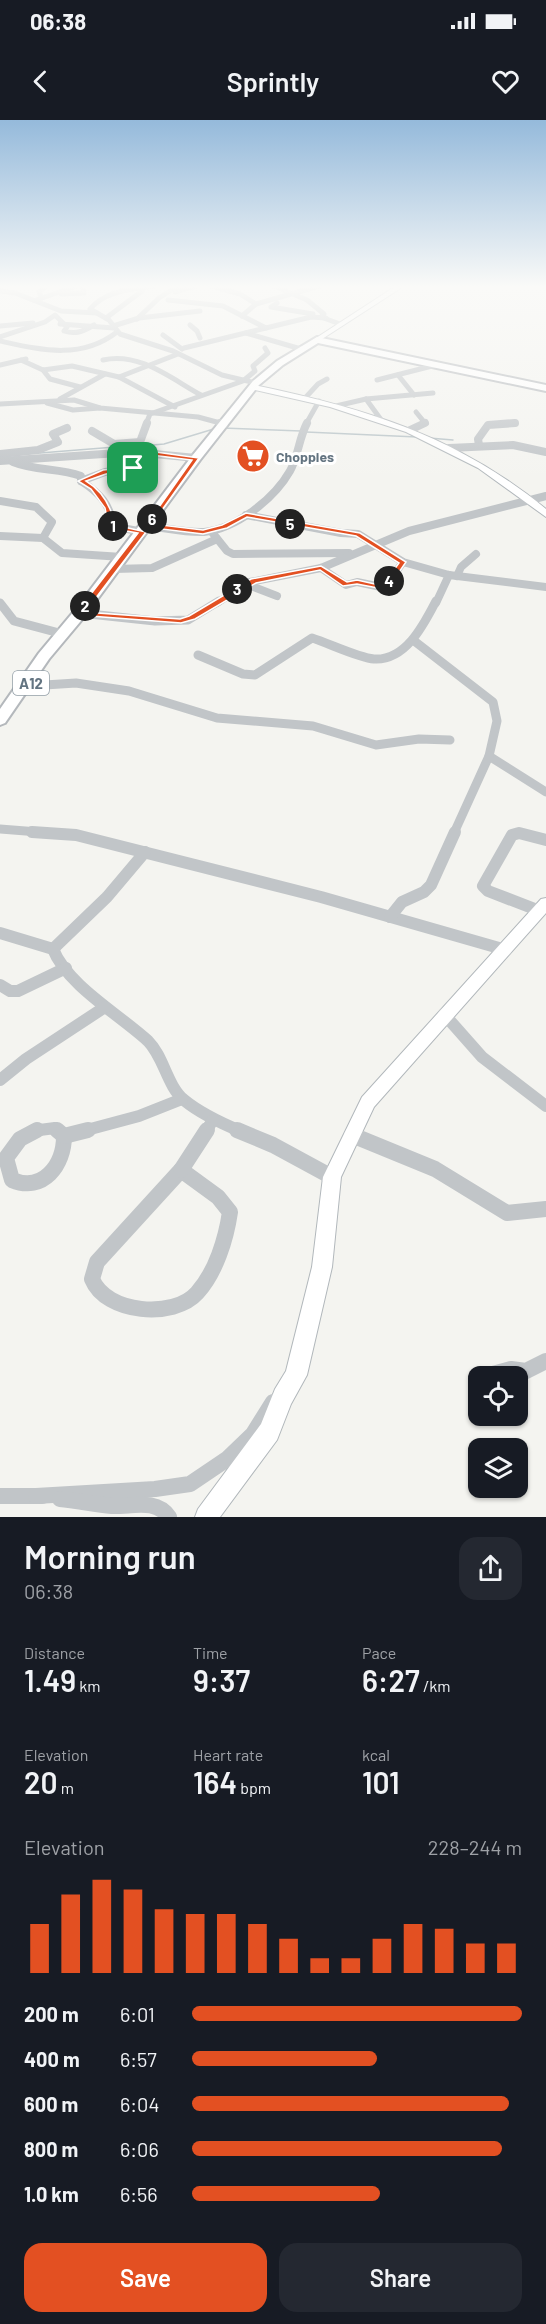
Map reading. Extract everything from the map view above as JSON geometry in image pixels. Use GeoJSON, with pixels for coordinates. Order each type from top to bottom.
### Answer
{"type":"FeatureCollection","features":[{"type":"Feature","properties":{"kind":"main road","name":"A12"},"geometry":{"type":"LineString","coordinates":[[0,720],[44,656],[80,614],[220,428],[255,385],[298,351]]}},
{"type":"Feature","properties":{"kind":"main road"},"geometry":{"type":"LineString","coordinates":[[373,351],[546,388]]}},
{"type":"Feature","properties":{"kind":"main road","name":"A12"},"geometry":{"type":"LineString","coordinates":[[0,734],[63,634]]}},
{"type":"Feature","properties":{"kind":"street"},"geometry":{"type":"LineString","coordinates":[[54,351],[61,352],[72,366]]}},
{"type":"Feature","properties":{"kind":"street"},"geometry":{"type":"LineString","coordinates":[[42,356],[66,351]]}},
{"type":"Feature","properties":{"kind":"street"},"geometry":{"type":"LineString","coordinates":[[119,377],[177,351]]}},
{"type":"Feature","properties":{"kind":"street"},"geometry":{"type":"LineString","coordinates":[[181,351],[222,375],[336,406],[431,439],[490,470],[544,510]]}},
{"type":"Feature","properties":{"kind":"street"},"geometry":{"type":"LineString","coordinates":[[81,481],[105,472],[136,468],[137,452],[150,414],[243,381],[255,371],[254,366],[267,356],[267,351]]}},
{"type":"Feature","properties":{"kind":"street"},"geometry":{"type":"LineString","coordinates":[[97,371],[103,360],[121,357],[148,365],[173,382],[201,395]]}},
{"type":"Feature","properties":{"kind":"street"},"geometry":{"type":"LineString","coordinates":[[0,363],[33,358]]}},
{"type":"Feature","properties":{"kind":"street"},"geometry":{"type":"LineString","coordinates":[[21,360],[43,370],[50,379],[80,387]]}},
{"type":"Feature","properties":{"kind":"street"},"geometry":{"type":"LineString","coordinates":[[377,380],[436,365]]}},
{"type":"Feature","properties":{"kind":"street"},"geometry":{"type":"LineString","coordinates":[[43,370],[72,366],[119,377],[174,405],[184,416]]}},
{"type":"Feature","properties":{"kind":"street"},"geometry":{"type":"LineString","coordinates":[[1,403],[47,403],[105,374]]}},
{"type":"Feature","properties":{"kind":"street"},"geometry":{"type":"LineString","coordinates":[[398,375],[414,395]]}},
{"type":"Feature","properties":{"kind":"street"},"geometry":{"type":"LineString","coordinates":[[306,397],[318,384],[327,379]]}},
{"type":"Feature","properties":{"kind":"street"},"geometry":{"type":"LineString","coordinates":[[336,406],[366,399],[433,393]]}},
{"type":"Feature","properties":{"kind":"street"},"geometry":{"type":"LineString","coordinates":[[366,399],[382,421]]}},
{"type":"Feature","properties":{"kind":"street"},"geometry":{"type":"LineString","coordinates":[[57,400],[78,400],[100,408],[206,418],[220,428]]}},
{"type":"Feature","properties":{"kind":"street"},"geometry":{"type":"LineString","coordinates":[[11,461],[28,467],[71,472],[81,476],[81,481],[93,488],[108,508],[112,526],[211,531],[225,527],[246,515],[272,494],[290,471],[302,432],[319,401]]}},
{"type":"Feature","properties":{"kind":"street"},"geometry":{"type":"LineString","coordinates":[[47,403],[76,412],[100,408]]}},
{"type":"Feature","properties":{"kind":"street"},"geometry":{"type":"LineString","coordinates":[[410,430],[425,423],[416,412]]}},
{"type":"Feature","properties":{"kind":"street"},"geometry":{"type":"LineString","coordinates":[[479,445],[478,439],[488,425],[515,423]]}},
{"type":"Feature","properties":{"kind":"street"},"geometry":{"type":"LineString","coordinates":[[0,454],[37,450],[54,445],[58,442],[53,434],[67,428]]}},
{"type":"Feature","properties":{"kind":"street"},"geometry":{"type":"LineString","coordinates":[[93,431],[114,444],[140,442]]}},
{"type":"Feature","properties":{"kind":"street"},"geometry":{"type":"LineString","coordinates":[[449,447],[521,446],[546,452]]}},
{"type":"Feature","properties":{"kind":"street"},"geometry":{"type":"LineString","coordinates":[[0,461],[137,452],[196,458]]}},
{"type":"Feature","properties":{"kind":"street"},"geometry":{"type":"LineString","coordinates":[[80,614],[181,621],[192,618],[246,584],[321,568],[372,545],[419,528],[546,496]]}},
{"type":"Feature","properties":{"kind":"street"},"geometry":{"type":"LineString","coordinates":[[0,501],[39,509],[52,522],[43,538]]}},
{"type":"Feature","properties":{"kind":"street"},"geometry":{"type":"LineString","coordinates":[[246,515],[341,533],[358,534],[372,545],[403,562],[453,576],[546,587]]}},
{"type":"Feature","properties":{"kind":"street"},"geometry":{"type":"LineString","coordinates":[[211,531],[227,552],[233,554],[353,553]]}},
{"type":"Feature","properties":{"kind":"street"},"geometry":{"type":"LineString","coordinates":[[0,536],[43,538],[62,553],[122,556]]}},
{"type":"Feature","properties":{"kind":"street"},"geometry":{"type":"LineString","coordinates":[[114,569],[152,568],[217,538]]}},
{"type":"Feature","properties":{"kind":"street"},"geometry":{"type":"LineString","coordinates":[[198,656],[249,676],[260,672],[312,639],[381,659],[413,640],[453,576],[476,554]]}},
{"type":"Feature","properties":{"kind":"street"},"geometry":{"type":"LineString","coordinates":[[321,568],[346,585],[357,582],[381,587],[388,583],[403,562]]}},
{"type":"Feature","properties":{"kind":"street"},"geometry":{"type":"LineString","coordinates":[[246,584],[277,596]]}},
{"type":"Feature","properties":{"kind":"street"},"geometry":{"type":"LineString","coordinates":[[0,603],[14,621],[63,634]]}},
{"type":"Feature","properties":{"kind":"street"},"geometry":{"type":"LineString","coordinates":[[390,917],[402,902],[428,890],[431,885],[496,736],[496,705],[413,640]]}},
{"type":"Feature","properties":{"kind":"street"},"geometry":{"type":"LineString","coordinates":[[29,686],[76,683],[129,690],[217,718],[313,726],[376,746],[419,739],[450,740]]}},
{"type":"Feature","properties":{"kind":"street"},"geometry":{"type":"LineString","coordinates":[[489,756],[546,792]]}},
{"type":"Feature","properties":{"kind":"street"},"geometry":{"type":"LineString","coordinates":[[0,829],[65,833],[145,852],[506,950]]}},
{"type":"Feature","properties":{"kind":"street"},"geometry":{"type":"LineString","coordinates":[[206,1517],[268,1432],[283,1397],[297,1375],[322,1267],[332,1177],[368,1102],[444,1014],[541,913],[488,891],[483,886],[512,835],[519,833],[546,840]]}},
{"type":"Feature","properties":{"kind":"street"},"geometry":{"type":"LineString","coordinates":[[53,949],[107,897],[145,852]]}},
{"type":"Feature","properties":{"kind":"street"},"geometry":{"type":"LineString","coordinates":[[0,933],[53,949]]}},
{"type":"Feature","properties":{"kind":"street"},"geometry":{"type":"LineString","coordinates":[[53,949],[58,962],[105,1007],[150,1043],[182,1099],[213,1119],[273,1145],[332,1177]]}},
{"type":"Feature","properties":{"kind":"street"},"geometry":{"type":"LineString","coordinates":[[0,985],[10,991],[18,991],[66,968]]}},
{"type":"Feature","properties":{"kind":"street"},"geometry":{"type":"LineString","coordinates":[[0,1080],[26,1059],[105,1007]]}},
{"type":"Feature","properties":{"kind":"street"},"geometry":{"type":"LineString","coordinates":[[444,1014],[482,1057],[546,1106]]}},
{"type":"Feature","properties":{"kind":"street"},"geometry":{"type":"LineString","coordinates":[[64,1136],[149,1113],[182,1099]]}},
{"type":"Feature","properties":{"kind":"street"},"geometry":{"type":"LineString","coordinates":[[181,1170],[218,1197],[230,1212],[207,1281],[195,1295],[179,1305],[141,1309],[114,1303],[104,1297],[94,1284],[93,1268],[99,1258],[181,1170],[213,1119]]}},
{"type":"Feature","properties":{"kind":"street"},"geometry":{"type":"LineString","coordinates":[[55,1128],[64,1136],[64,1154],[51,1174],[32,1184],[25,1185],[12,1180],[6,1158],[16,1142],[26,1133],[35,1129],[55,1128]]}},
{"type":"Feature","properties":{"kind":"street"},"geometry":{"type":"LineString","coordinates":[[352,1135],[435,1169],[507,1213],[546,1209]]}},
{"type":"Feature","properties":{"kind":"street"},"geometry":{"type":"LineString","coordinates":[[528,1370],[546,1361]]}},
{"type":"Feature","properties":{"kind":"street"},"geometry":{"type":"LineString","coordinates":[[0,1496],[154,1489],[190,1484],[227,1459],[253,1434],[300,1362]]}},
{"type":"Feature","properties":{"kind":"street"},"geometry":{"type":"LineString","coordinates":[[36,1496],[115,1506],[142,1504],[164,1510],[169,1517]]}},
{"type":"Feature","properties":{"kind":"waterway"},"geometry":{"type":"LineString","coordinates":[[141,446],[164,444],[217,428]]}},
{"type":"Feature","properties":{"kind":"waterway"},"geometry":{"type":"LineString","coordinates":[[222,428],[301,431]]}},
{"type":"Feature","properties":{"kind":"waterway"},"geometry":{"type":"LineString","coordinates":[[306,432],[417,437]]}},
{"type":"Feature","properties":{"kind":"waterway"},"geometry":{"type":"LineString","coordinates":[[429,438],[453,440]]}},
{"type":"Feature","properties":{"kind":"waterway"},"geometry":{"type":"LineString","coordinates":[[40,453],[115,447]]}},
{"type":"Feature","properties":{"kind":"place","name":"Choppies"},"geometry":{"type":"Point","coordinates":[253,456]}},
{"type":"Feature","properties":{"kind":"route"},"geometry":{"type":"LineString","coordinates":[[141,452],[196,458],[148,526],[203,532],[225,527],[246,515],[341,533],[358,534],[387,555],[403,562],[388,583],[381,587],[357,582],[346,585],[321,568],[254,581],[243,585],[188,620],[172,622],[80,614],[122,556],[143,532],[112,526],[108,508],[93,488],[81,481],[105,472],[133,468],[137,466],[141,452]]}}]}
